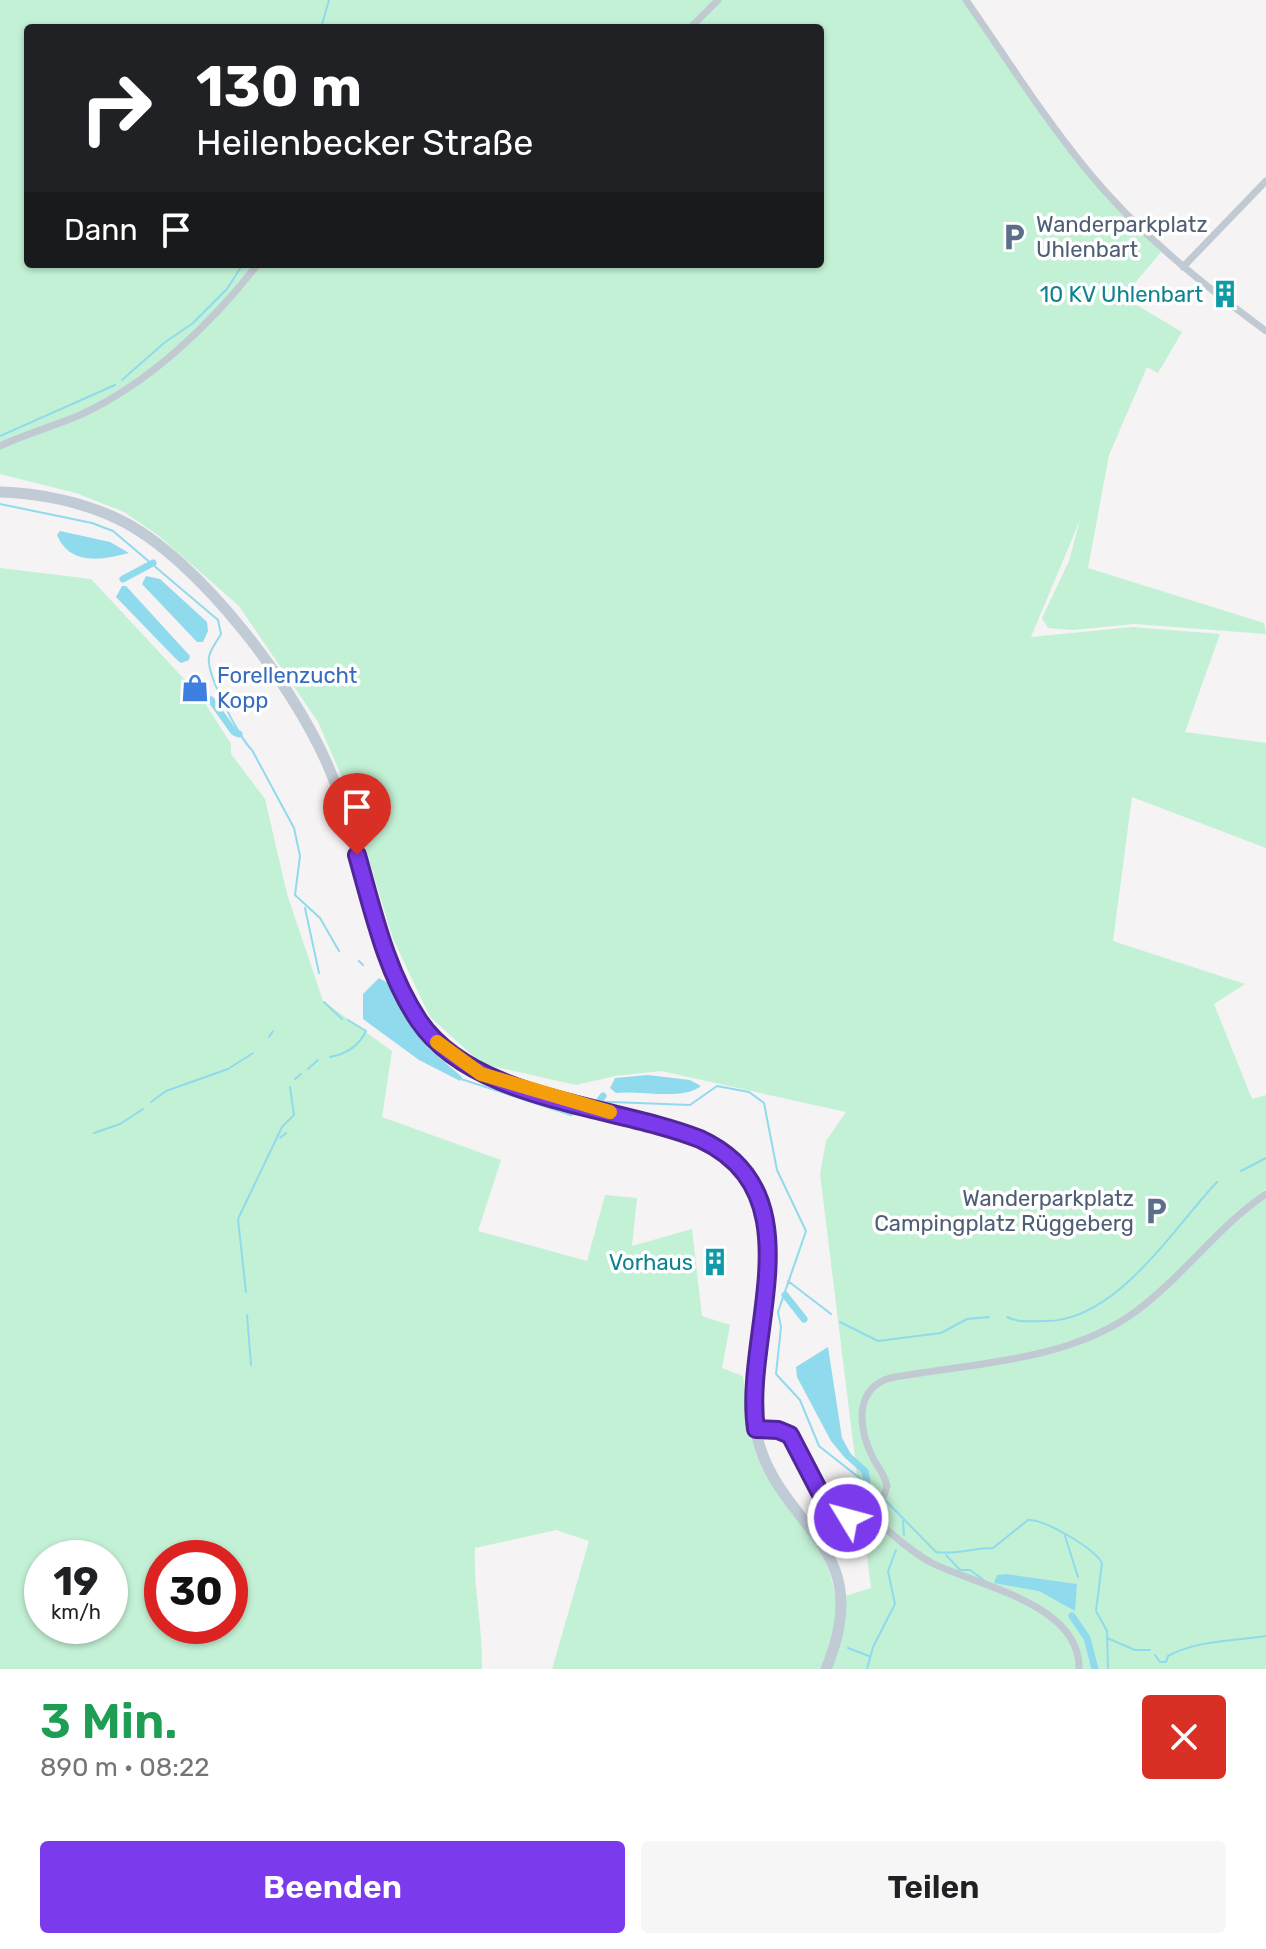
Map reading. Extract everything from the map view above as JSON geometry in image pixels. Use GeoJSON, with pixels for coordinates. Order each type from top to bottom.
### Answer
{"type":"FeatureCollection","features":[{"type":"Feature","properties":{"kind":"main road"},"geometry":{"type":"LineString","coordinates":[[0,492],[58,500],[120,520],[157,544],[219,602],[277,680],[328,766],[388,956],[420,1022],[437,1043],[467,1068],[500,1081],[708,1143],[731,1160],[756,1192],[766,1222],[769,1256],[753,1376],[756,1429],[770,1473],[820,1539],[836,1573],[840,1618],[826,1669]]}},
{"type":"Feature","properties":{"kind":"street"},"geometry":{"type":"LineString","coordinates":[[694,24],[718,0]]}},
{"type":"Feature","properties":{"kind":"street"},"geometry":{"type":"LineString","coordinates":[[966,0],[1085,169],[1130,218],[1183,267],[1266,331]]}},
{"type":"Feature","properties":{"kind":"street"},"geometry":{"type":"LineString","coordinates":[[1183,267],[1266,181]]}},
{"type":"Feature","properties":{"kind":"street"},"geometry":{"type":"LineString","coordinates":[[0,446],[81,414],[131,385],[198,332],[254,268]]}},
{"type":"Feature","properties":{"kind":"street"},"geometry":{"type":"LineString","coordinates":[[756,1429],[778,1430],[790,1435],[829,1510],[848,1518],[868,1514],[879,1505],[886,1492],[886,1481],[873,1458],[864,1426],[865,1395],[869,1388],[890,1378],[1045,1351],[1096,1334],[1155,1296],[1225,1227],[1266,1194]]}},
{"type":"Feature","properties":{"kind":"street"},"geometry":{"type":"LineString","coordinates":[[868,1514],[929,1561],[1044,1611],[1073,1642],[1079,1669]]}},
{"type":"Feature","properties":{"kind":"green space"},"geometry":{"type":"Polygon","coordinates":[[[0,0],[962,0],[1093,181],[1161,252],[1123,297],[1182,332],[1158,373],[1147,367],[1109,455],[1088,568],[1264,623],[1266,634],[1134,624],[1073,630],[1048,628],[1042,618],[1069,561],[1080,520],[1031,637],[1132,627],[1220,634],[1185,732],[1266,743],[1266,848],[1132,797],[1113,941],[1245,984],[1214,1004],[1252,1099],[1266,1095],[1266,1189],[1233,1215],[1235,1221],[1266,1198],[1266,1669],[552,1669],[589,1541],[556,1530],[475,1548],[482,1669],[0,1669],[0,568],[91,579],[201,697],[231,744],[231,754],[265,799],[287,894],[323,1001],[392,1051],[382,1117],[501,1160],[478,1231],[587,1261],[605,1195],[637,1198],[632,1246],[692,1229],[702,1316],[730,1325],[722,1368],[743,1376],[751,1433],[762,1466],[823,1557],[836,1599],[871,1588],[820,1174],[826,1141],[846,1112],[661,1071],[615,1076],[576,1085],[482,1064],[430,1017],[393,939],[349,793],[318,722],[239,606],[159,536],[124,512],[76,493],[0,474],[0,0]]]}},
{"type":"Feature","properties":{"kind":"water"},"geometry":{"type":"Polygon","coordinates":[[[60,531],[110,542],[129,553],[98,559],[78,556],[63,545],[57,535],[60,531]]]}},
{"type":"Feature","properties":{"kind":"water"},"geometry":{"type":"Polygon","coordinates":[[[146,576],[160,579],[207,622],[208,631],[203,642],[197,642],[142,584],[146,576]]]}},
{"type":"Feature","properties":{"kind":"water"},"geometry":{"type":"Polygon","coordinates":[[[122,586],[126,586],[190,656],[189,660],[181,663],[176,659],[116,597],[122,586]]]}},
{"type":"Feature","properties":{"kind":"water"},"geometry":{"type":"Polygon","coordinates":[[[379,978],[390,984],[427,1047],[462,1077],[460,1081],[419,1060],[363,1019],[363,994],[379,978]]]}},
{"type":"Feature","properties":{"kind":"water"},"geometry":{"type":"Polygon","coordinates":[[[648,1075],[690,1080],[701,1086],[672,1094],[616,1093],[610,1088],[615,1078],[648,1075]]]}},
{"type":"Feature","properties":{"kind":"water"},"geometry":{"type":"Polygon","coordinates":[[[828,1347],[842,1438],[851,1454],[845,1458],[831,1441],[797,1377],[796,1367],[828,1347]]]}},
{"type":"Feature","properties":{"kind":"water"},"geometry":{"type":"Polygon","coordinates":[[[997,1575],[1077,1584],[1075,1611],[1039,1591],[994,1583],[997,1575]]]}},
{"type":"Feature","properties":{"kind":"waterway"},"geometry":{"type":"LineString","coordinates":[[322,24],[329,0]]}},
{"type":"Feature","properties":{"kind":"waterway"},"geometry":{"type":"LineString","coordinates":[[122,380],[164,343],[193,323],[227,289],[240,268]]}},
{"type":"Feature","properties":{"kind":"waterway"},"geometry":{"type":"LineString","coordinates":[[0,436],[115,385]]}},
{"type":"Feature","properties":{"kind":"waterway"},"geometry":{"type":"LineString","coordinates":[[0,504],[92,523],[113,531],[218,620],[221,634],[209,657],[213,678],[232,720],[252,750],[294,828],[300,856],[295,895],[320,918],[339,951]]}},
{"type":"Feature","properties":{"kind":"waterway"},"geometry":{"type":"LineString","coordinates":[[123,579],[153,563]]}},
{"type":"Feature","properties":{"kind":"waterway"},"geometry":{"type":"LineString","coordinates":[[211,700],[234,732],[239,734]]}},
{"type":"Feature","properties":{"kind":"waterway"},"geometry":{"type":"LineString","coordinates":[[305,908],[319,973]]}},
{"type":"Feature","properties":{"kind":"waterway"},"geometry":{"type":"LineString","coordinates":[[359,961],[363,965]]}},
{"type":"Feature","properties":{"kind":"waterway"},"geometry":{"type":"LineString","coordinates":[[324,1002],[342,1019]]}},
{"type":"Feature","properties":{"kind":"waterway"},"geometry":{"type":"LineString","coordinates":[[330,1057],[351,1048],[366,1031],[348,1020]]}},
{"type":"Feature","properties":{"kind":"waterway"},"geometry":{"type":"LineString","coordinates":[[269,1037],[273,1031]]}},
{"type":"Feature","properties":{"kind":"waterway"},"geometry":{"type":"LineString","coordinates":[[151,1102],[166,1091],[228,1069],[253,1053]]}},
{"type":"Feature","properties":{"kind":"waterway"},"geometry":{"type":"LineString","coordinates":[[308,1069],[318,1060]]}},
{"type":"Feature","properties":{"kind":"waterway"},"geometry":{"type":"LineString","coordinates":[[295,1079],[301,1074]]}},
{"type":"Feature","properties":{"kind":"waterway"},"geometry":{"type":"LineString","coordinates":[[461,1079],[571,1115],[579,1110]]}},
{"type":"Feature","properties":{"kind":"waterway"},"geometry":{"type":"LineString","coordinates":[[585,1101],[690,1105],[717,1086],[749,1092],[764,1103],[777,1170],[806,1231],[778,1312],[781,1327],[776,1374],[800,1400],[819,1446],[881,1495]]}},
{"type":"Feature","properties":{"kind":"waterway"},"geometry":{"type":"LineString","coordinates":[[246,1292],[238,1219],[282,1127],[294,1115],[290,1087]]}},
{"type":"Feature","properties":{"kind":"waterway"},"geometry":{"type":"LineString","coordinates":[[600,1100],[603,1096]]}},
{"type":"Feature","properties":{"kind":"waterway"},"geometry":{"type":"LineString","coordinates":[[94,1133],[120,1124],[143,1109]]}},
{"type":"Feature","properties":{"kind":"waterway"},"geometry":{"type":"LineString","coordinates":[[280,1138],[286,1133]]}},
{"type":"Feature","properties":{"kind":"waterway"},"geometry":{"type":"LineString","coordinates":[[1241,1171],[1266,1158]]}},
{"type":"Feature","properties":{"kind":"waterway"},"geometry":{"type":"LineString","coordinates":[[1007,1317],[1020,1321],[1043,1321],[1070,1317],[1095,1307],[1141,1270],[1217,1182]]}},
{"type":"Feature","properties":{"kind":"waterway"},"geometry":{"type":"LineString","coordinates":[[788,1281],[831,1314]]}},
{"type":"Feature","properties":{"kind":"waterway"},"geometry":{"type":"LineString","coordinates":[[785,1295],[804,1319]]}},
{"type":"Feature","properties":{"kind":"waterway"},"geometry":{"type":"LineString","coordinates":[[247,1315],[251,1365]]}},
{"type":"Feature","properties":{"kind":"waterway"},"geometry":{"type":"LineString","coordinates":[[840,1322],[878,1341],[941,1333],[967,1319],[989,1317]]}},
{"type":"Feature","properties":{"kind":"waterway"},"geometry":{"type":"LineString","coordinates":[[848,1456],[865,1471],[867,1482]]}},
{"type":"Feature","properties":{"kind":"waterway"},"geometry":{"type":"LineString","coordinates":[[885,1500],[936,1552],[993,1548],[1028,1520],[1056,1529],[1089,1550],[1102,1563],[1096,1611],[1107,1631],[1108,1669]]}},
{"type":"Feature","properties":{"kind":"waterway"},"geometry":{"type":"LineString","coordinates":[[903,1521],[904,1535]]}},
{"type":"Feature","properties":{"kind":"waterway"},"geometry":{"type":"LineString","coordinates":[[1065,1536],[1078,1577]]}},
{"type":"Feature","properties":{"kind":"waterway"},"geometry":{"type":"LineString","coordinates":[[867,1669],[873,1647],[895,1604],[888,1571],[896,1550]]}},
{"type":"Feature","properties":{"kind":"waterway"},"geometry":{"type":"LineString","coordinates":[[946,1555],[960,1570],[970,1570],[985,1581]]}},
{"type":"Feature","properties":{"kind":"waterway"},"geometry":{"type":"LineString","coordinates":[[1072,1616],[1087,1638],[1095,1669]]}},
{"type":"Feature","properties":{"kind":"waterway"},"geometry":{"type":"LineString","coordinates":[[1155,1655],[1160,1662],[1166,1662],[1168,1656],[1191,1647],[1266,1636]]}},
{"type":"Feature","properties":{"kind":"waterway"},"geometry":{"type":"LineString","coordinates":[[1107,1638],[1135,1650],[1150,1650]]}},
{"type":"Feature","properties":{"kind":"waterway"},"geometry":{"type":"LineString","coordinates":[[848,1648],[869,1656]]}},
{"type":"Feature","properties":{"kind":"slow traffic"},"geometry":{"type":"LineString","coordinates":[[437,1042],[467,1068],[481,1074],[610,1112]]}},
{"type":"Feature","properties":{"kind":"place","name":"Wanderparkplatz Uhlenbart"},"geometry":{"type":"Point","coordinates":[1014,237]}},
{"type":"Feature","properties":{"kind":"place","name":"10 KV Uhlenbart"},"geometry":{"type":"Point","coordinates":[1225,294]}},
{"type":"Feature","properties":{"kind":"place","name":"Forellenzucht Kopp"},"geometry":{"type":"Point","coordinates":[195,688]}},
{"type":"Feature","properties":{"kind":"place","name":"Wanderparkplatz Campingplatz Rüggeberg"},"geometry":{"type":"Point","coordinates":[1156,1211]}},
{"type":"Feature","properties":{"kind":"place","name":"Vorhaus"},"geometry":{"type":"Point","coordinates":[715,1262]}},
{"type":"Feature","properties":{"kind":"route"},"geometry":{"type":"LineString","coordinates":[[357,855],[388,956],[406,996],[420,1022],[455,1059],[467,1068],[500,1081],[700,1139],[731,1160],[745,1177],[760,1202],[769,1245],[766,1295],[753,1376],[756,1429],[778,1430],[790,1435],[818,1495],[829,1510],[848,1518]]}}]}
